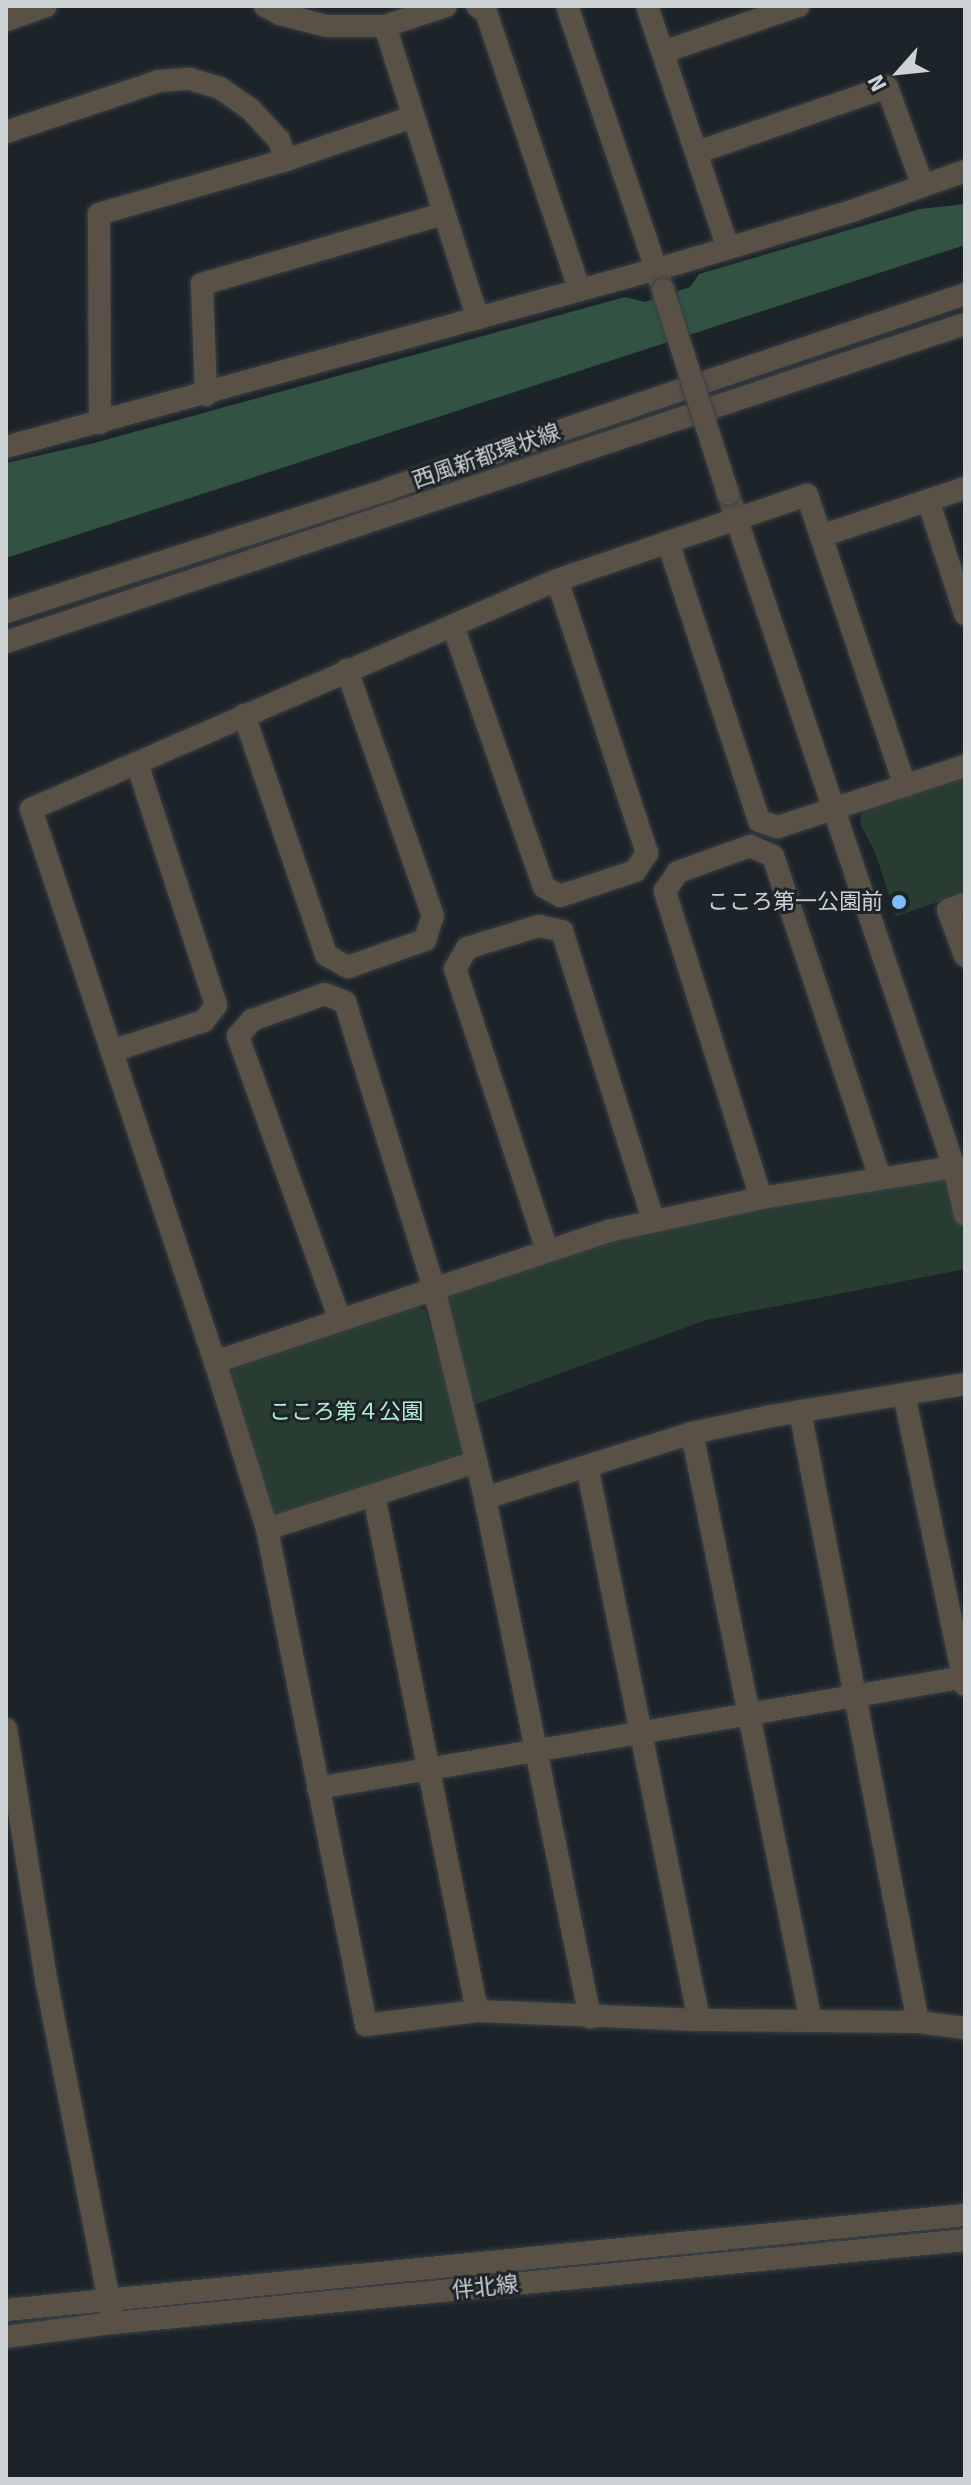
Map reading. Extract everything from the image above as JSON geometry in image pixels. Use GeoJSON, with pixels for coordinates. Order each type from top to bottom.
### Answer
{"type":"FeatureCollection","features":[{"type":"Feature","properties":{"kind":"street"},"geometry":{"type":"LineString","coordinates":[[6,20],[46,6]]}},
{"type":"Feature","properties":{"kind":"street"},"geometry":{"type":"LineString","coordinates":[[265,6],[280,14],[327,26],[385,26],[446,6]]}},
{"type":"Feature","properties":{"kind":"street"},"geometry":{"type":"LineString","coordinates":[[477,6],[486,12],[579,288]]}},
{"type":"Feature","properties":{"kind":"street"},"geometry":{"type":"LineString","coordinates":[[567,6],[834,809],[959,1166],[965,1215]]}},
{"type":"Feature","properties":{"kind":"street"},"geometry":{"type":"LineString","coordinates":[[647,6],[728,248]]}},
{"type":"Feature","properties":{"kind":"street"},"geometry":{"type":"LineString","coordinates":[[663,52],[798,6]]}},
{"type":"Feature","properties":{"kind":"street"},"geometry":{"type":"LineString","coordinates":[[385,26],[478,319]]}},
{"type":"Feature","properties":{"kind":"street"},"geometry":{"type":"LineString","coordinates":[[6,132],[159,81],[190,79],[220,88],[251,110],[279,140],[286,160]]}},
{"type":"Feature","properties":{"kind":"street"},"geometry":{"type":"LineString","coordinates":[[698,152],[887,87],[923,186]]}},
{"type":"Feature","properties":{"kind":"street"},"geometry":{"type":"LineString","coordinates":[[100,423],[99,214],[286,160],[412,117]]}},
{"type":"Feature","properties":{"kind":"street"},"geometry":{"type":"LineString","coordinates":[[6,447],[206,395],[579,288],[656,269],[965,171]]}},
{"type":"Feature","properties":{"kind":"street"},"geometry":{"type":"LineString","coordinates":[[206,395],[202,284],[443,214]]}},
{"type":"Feature","properties":{"kind":"street","name":"西風新都環状線"},"geometry":{"type":"LineString","coordinates":[[6,612],[388,489],[965,294]]}},
{"type":"Feature","properties":{"kind":"street","name":"西風新都環状線"},"geometry":{"type":"LineString","coordinates":[[6,642],[965,324]]}},
{"type":"Feature","properties":{"kind":"street"},"geometry":{"type":"LineString","coordinates":[[821,536],[965,488]]}},
{"type":"Feature","properties":{"kind":"street"},"geometry":{"type":"LineString","coordinates":[[905,786],[807,495],[557,580],[31,809],[215,1362],[267,1529],[366,2025],[477,2011],[699,2020],[918,2022],[965,2028]]}},
{"type":"Feature","properties":{"kind":"street"},"geometry":{"type":"LineString","coordinates":[[928,500],[965,614]]}},
{"type":"Feature","properties":{"kind":"street"},"geometry":{"type":"LineString","coordinates":[[668,542],[759,821],[778,827],[965,766]]}},
{"type":"Feature","properties":{"kind":"street"},"geometry":{"type":"LineString","coordinates":[[453,626],[544,887],[560,896],[635,871],[647,853],[557,580]]}},
{"type":"Feature","properties":{"kind":"street"},"geometry":{"type":"LineString","coordinates":[[244,715],[326,955],[348,967],[425,940],[433,916],[347,670]]}},
{"type":"Feature","properties":{"kind":"street"},"geometry":{"type":"LineString","coordinates":[[112,1051],[204,1021],[216,1005],[137,763]]}},
{"type":"Feature","properties":{"kind":"street"},"geometry":{"type":"LineString","coordinates":[[761,1198],[665,891],[678,872],[750,846],[773,856],[880,1178]]}},
{"type":"Feature","properties":{"kind":"street"},"geometry":{"type":"LineString","coordinates":[[965,904],[948,910],[965,956]]}},
{"type":"Feature","properties":{"kind":"street"},"geometry":{"type":"LineString","coordinates":[[547,1250],[455,969],[467,948],[539,926],[562,931],[653,1220]]}},
{"type":"Feature","properties":{"kind":"street"},"geometry":{"type":"LineString","coordinates":[[340,1320],[238,1036],[252,1020],[325,994],[345,1002],[434,1288],[485,1498],[590,2017]]}},
{"type":"Feature","properties":{"kind":"street"},"geometry":{"type":"LineString","coordinates":[[215,1362],[547,1250],[653,1220],[761,1198],[959,1166]]}},
{"type":"Feature","properties":{"kind":"street"},"geometry":{"type":"LineString","coordinates":[[485,1498],[692,1433],[800,1411],[965,1384]]}},
{"type":"Feature","properties":{"kind":"street"},"geometry":{"type":"LineString","coordinates":[[318,1788],[965,1680],[904,1394]]}},
{"type":"Feature","properties":{"kind":"street"},"geometry":{"type":"LineString","coordinates":[[800,1411],[918,2022]]}},
{"type":"Feature","properties":{"kind":"street"},"geometry":{"type":"LineString","coordinates":[[692,1433],[811,2021]]}},
{"type":"Feature","properties":{"kind":"street"},"geometry":{"type":"LineString","coordinates":[[267,1529],[476,1462]]}},
{"type":"Feature","properties":{"kind":"street"},"geometry":{"type":"LineString","coordinates":[[587,1466],[699,2020]]}},
{"type":"Feature","properties":{"kind":"street"},"geometry":{"type":"LineString","coordinates":[[374,1496],[477,2011]]}},
{"type":"Feature","properties":{"kind":"street"},"geometry":{"type":"LineString","coordinates":[[6,1729],[47,1984],[113,2323]]}},
{"type":"Feature","properties":{"kind":"street","name":"伴北線"},"geometry":{"type":"LineString","coordinates":[[6,2310],[965,2215]]}},
{"type":"Feature","properties":{"kind":"street","name":"伴北線"},"geometry":{"type":"LineString","coordinates":[[6,2337],[113,2323],[965,2240]]}},
{"type":"Feature","properties":{"kind":"green space"},"geometry":{"type":"Polygon","coordinates":[[[965,204],[965,245],[6,558],[6,463],[94,443],[625,297],[645,302],[690,287],[699,274],[920,209],[965,204]]]}},
{"type":"Feature","properties":{"kind":"green space"},"geometry":{"type":"Polygon","coordinates":[[[965,778],[965,893],[896,916],[875,852],[860,824],[862,809],[965,778]]]}},
{"type":"Feature","properties":{"kind":"green space"},"geometry":{"type":"Polygon","coordinates":[[[965,1165],[965,1269],[706,1320],[463,1409],[434,1288],[509,1262],[866,1181],[965,1165]]]}},
{"type":"Feature","properties":{"kind":"green space","name":"こころ第４公園"},"geometry":{"type":"Polygon","coordinates":[[[410,1303],[425,1310],[464,1444],[458,1459],[289,1518],[273,1511],[229,1376],[236,1363],[410,1303]]]}},
{"type":"Feature","properties":{"kind":"place","name":"こころ第一公園前"},"geometry":{"type":"Point","coordinates":[899,902]}}]}
